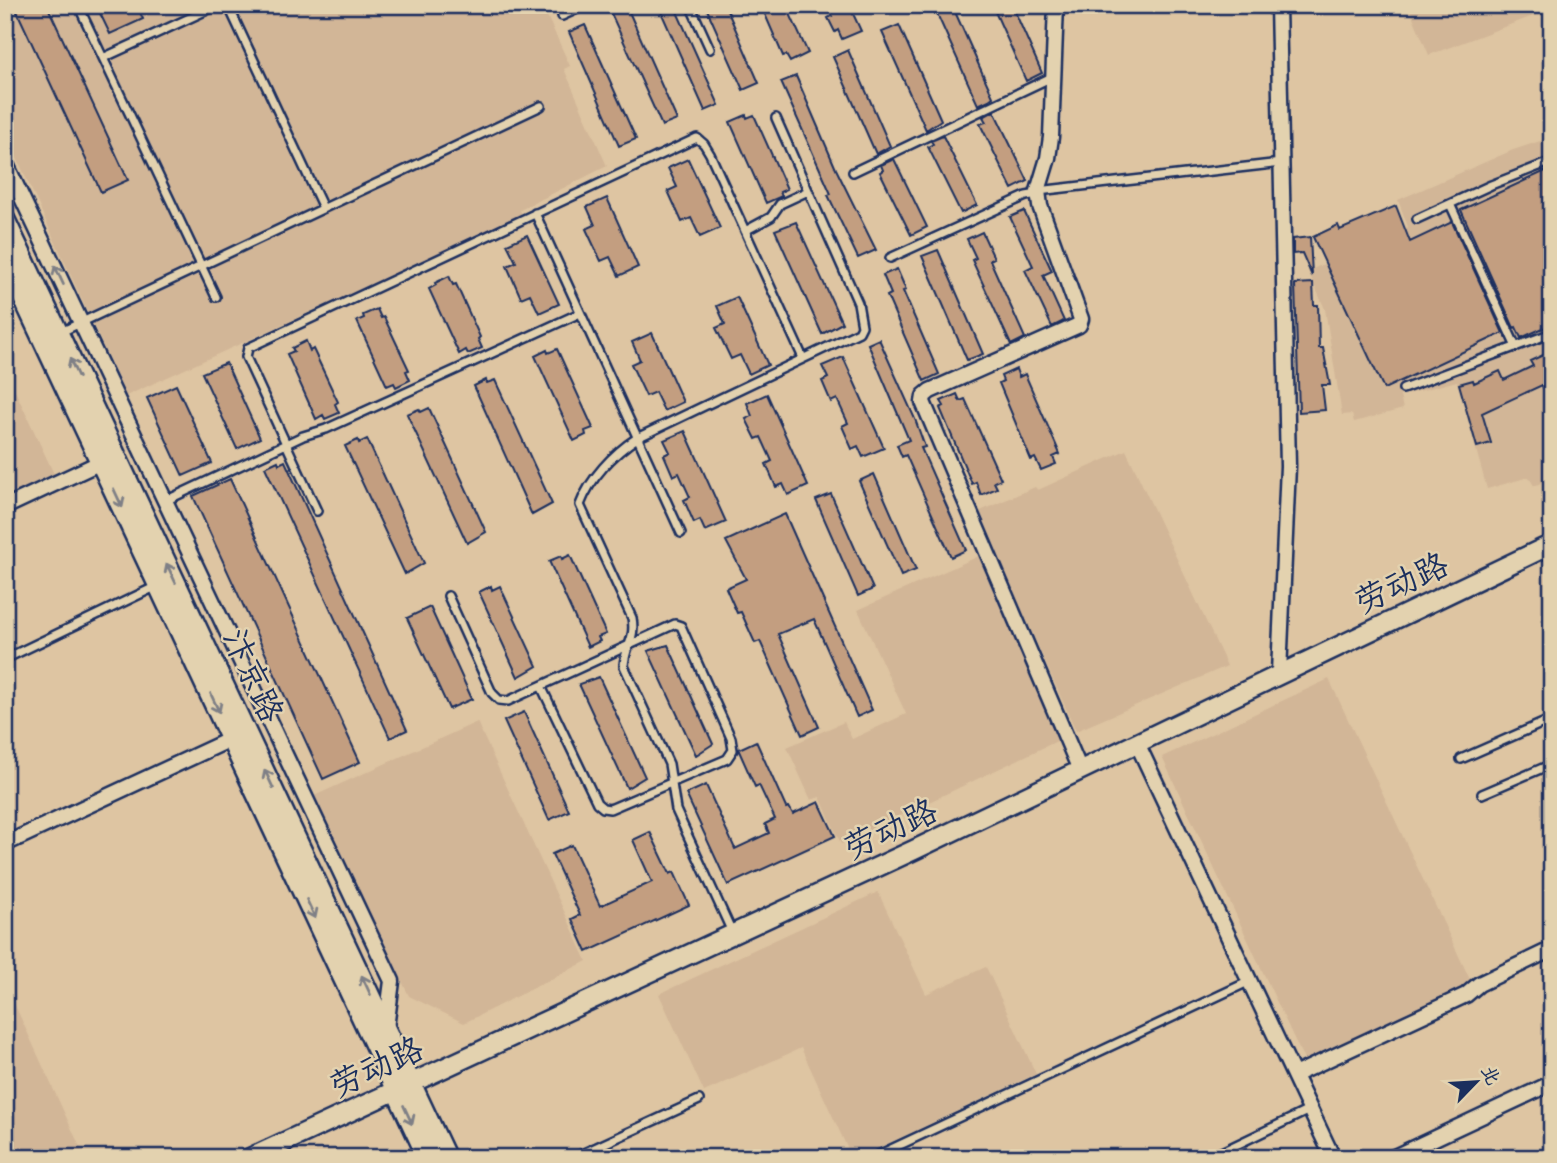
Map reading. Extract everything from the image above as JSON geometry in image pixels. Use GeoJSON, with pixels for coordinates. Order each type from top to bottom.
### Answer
{"type":"FeatureCollection","features":[{"type":"Feature","properties":{"kind":"main road","name":"汴京路"},"geometry":{"type":"LineString","coordinates":[[5,220],[386,1028],[428,1158]]}},
{"type":"Feature","properties":{"kind":"main road","name":"汴京路"},"geometry":{"type":"LineString","coordinates":[[5,258],[232,739],[403,1086],[446,1158]]}},
{"type":"Feature","properties":{"kind":"street"},"geometry":{"type":"LineString","coordinates":[[1056,5],[1055,75],[1048,158],[1038,193],[1045,222],[1081,319],[1080,325],[930,391],[924,396],[923,402],[1080,770]]}},
{"type":"Feature","properties":{"kind":"street"},"geometry":{"type":"LineString","coordinates":[[1278,5],[1288,466],[1279,673]]}},
{"type":"Feature","properties":{"kind":"street"},"geometry":{"type":"LineString","coordinates":[[5,162],[393,981],[386,1028]]}},
{"type":"Feature","properties":{"kind":"street"},"geometry":{"type":"LineString","coordinates":[[5,507],[101,462]]}},
{"type":"Feature","properties":{"kind":"street","name":"劳动路"},"geometry":{"type":"LineString","coordinates":[[250,1158],[733,934],[1552,544]]}},
{"type":"Feature","properties":{"kind":"street"},"geometry":{"type":"LineString","coordinates":[[5,844],[232,739]]}},
{"type":"Feature","properties":{"kind":"street"},"geometry":{"type":"LineString","coordinates":[[1137,743],[1333,1158]]}},
{"type":"Feature","properties":{"kind":"street"},"geometry":{"type":"LineString","coordinates":[[1294,1075],[1466,995],[1479,984],[1550,950]]}},
{"type":"Feature","properties":{"kind":"street"},"geometry":{"type":"LineString","coordinates":[[1392,1158],[1552,1083]]}},
{"type":"Feature","properties":{"kind":"lane"},"geometry":{"type":"LineString","coordinates":[[78,5],[216,297]]}},
{"type":"Feature","properties":{"kind":"lane"},"geometry":{"type":"LineString","coordinates":[[103,58],[218,5]]}},
{"type":"Feature","properties":{"kind":"lane"},"geometry":{"type":"LineString","coordinates":[[228,5],[323,208]]}},
{"type":"Feature","properties":{"kind":"lane"},"geometry":{"type":"LineString","coordinates":[[562,16],[586,5]]}},
{"type":"Feature","properties":{"kind":"lane"},"geometry":{"type":"LineString","coordinates":[[690,5],[710,49]]}},
{"type":"Feature","properties":{"kind":"lane"},"geometry":{"type":"LineString","coordinates":[[853,173],[1055,75]]}},
{"type":"Feature","properties":{"kind":"lane"},"geometry":{"type":"LineString","coordinates":[[58,333],[541,106]]}},
{"type":"Feature","properties":{"kind":"lane"},"geometry":{"type":"LineString","coordinates":[[733,934],[676,810],[668,764],[624,666],[624,654],[635,632],[632,618],[580,505],[602,470],[623,447],[637,438],[859,332],[862,326],[858,303],[776,118]]}},
{"type":"Feature","properties":{"kind":"lane"},"geometry":{"type":"LineString","coordinates":[[317,511],[246,357],[248,348],[696,138],[710,154],[803,358]]}},
{"type":"Feature","properties":{"kind":"lane"},"geometry":{"type":"LineString","coordinates":[[1417,219],[1552,161]]}},
{"type":"Feature","properties":{"kind":"lane"},"geometry":{"type":"LineString","coordinates":[[890,258],[1026,195],[1282,163]]}},
{"type":"Feature","properties":{"kind":"lane"},"geometry":{"type":"LineString","coordinates":[[745,230],[771,217],[780,204],[808,191]]}},
{"type":"Feature","properties":{"kind":"lane"},"geometry":{"type":"LineString","coordinates":[[1450,204],[1516,347]]}},
{"type":"Feature","properties":{"kind":"lane"},"geometry":{"type":"LineString","coordinates":[[535,214],[681,533]]}},
{"type":"Feature","properties":{"kind":"lane"},"geometry":{"type":"LineString","coordinates":[[165,501],[580,313]]}},
{"type":"Feature","properties":{"kind":"lane"},"geometry":{"type":"LineString","coordinates":[[1404,389],[1552,333]]}},
{"type":"Feature","properties":{"kind":"lane"},"geometry":{"type":"LineString","coordinates":[[5,659],[159,585]]}},
{"type":"Feature","properties":{"kind":"lane"},"geometry":{"type":"LineString","coordinates":[[448,596],[492,693],[499,701],[508,701],[675,624],[681,625],[731,738],[733,750],[727,759],[610,809],[603,808],[597,803],[541,686]]}},
{"type":"Feature","properties":{"kind":"lane"},"geometry":{"type":"LineString","coordinates":[[1461,759],[1552,719]]}},
{"type":"Feature","properties":{"kind":"lane"},"geometry":{"type":"LineString","coordinates":[[1482,794],[1552,764]]}},
{"type":"Feature","properties":{"kind":"lane"},"geometry":{"type":"LineString","coordinates":[[872,1158],[1250,981]]}},
{"type":"Feature","properties":{"kind":"lane"},"geometry":{"type":"LineString","coordinates":[[573,1158],[699,1100]]}},
{"type":"Feature","properties":{"kind":"lane"},"geometry":{"type":"LineString","coordinates":[[1209,1158],[1310,1109]]}},
{"type":"Feature","properties":{"kind":"shaded area"},"geometry":{"type":"Polygon","coordinates":[[[5,5],[542,5],[570,66],[564,69],[607,166],[520,210],[522,215],[126,396],[5,132],[5,5]]]}},
{"type":"Feature","properties":{"kind":"shaded area"},"geometry":{"type":"Polygon","coordinates":[[[1408,5],[1552,5],[1552,9],[1429,55],[1408,5]]]}},
{"type":"Feature","properties":{"kind":"shaded area"},"geometry":{"type":"Polygon","coordinates":[[[1552,137],[1552,478],[1534,486],[1529,477],[1487,489],[1457,381],[1400,396],[1403,409],[1354,422],[1352,414],[1342,415],[1325,309],[1308,271],[1408,227],[1398,200],[1513,150],[1552,137]]]}},
{"type":"Feature","properties":{"kind":"shaded area"},"geometry":{"type":"Polygon","coordinates":[[[5,369],[54,474],[5,497],[5,369]]]}},
{"type":"Feature","properties":{"kind":"shaded area"},"geometry":{"type":"Polygon","coordinates":[[[1126,450],[1227,666],[1076,731],[978,512],[1035,487],[1038,490],[1126,450]]]}},
{"type":"Feature","properties":{"kind":"shaded area"},"geometry":{"type":"Polygon","coordinates":[[[979,556],[1059,740],[841,844],[820,797],[811,800],[787,747],[844,722],[852,739],[906,714],[858,610],[979,556]]]}},
{"type":"Feature","properties":{"kind":"shaded area"},"geometry":{"type":"Polygon","coordinates":[[[1329,679],[1473,986],[1306,1064],[1162,757],[1329,679]]]}},
{"type":"Feature","properties":{"kind":"shaded area"},"geometry":{"type":"Polygon","coordinates":[[[477,722],[587,961],[464,1023],[409,996],[314,796],[477,722]]]}},
{"type":"Feature","properties":{"kind":"shaded area"},"geometry":{"type":"Polygon","coordinates":[[[878,892],[926,994],[986,967],[1036,1074],[852,1158],[801,1048],[704,1092],[659,994],[878,892]]]}},
{"type":"Feature","properties":{"kind":"shaded area"},"geometry":{"type":"Polygon","coordinates":[[[13,1001],[85,1158],[5,1158],[5,1004],[13,1001]]]}},
{"type":"Feature","properties":{"kind":"building"},"geometry":{"type":"Polygon","coordinates":[[[14,5],[47,5],[128,180],[101,192],[14,5]]]}},
{"type":"Feature","properties":{"kind":"building"},"geometry":{"type":"Polygon","coordinates":[[[96,5],[137,5],[143,19],[110,34],[96,5]]]}},
{"type":"Feature","properties":{"kind":"building"},"geometry":{"type":"Polygon","coordinates":[[[616,5],[626,5],[677,120],[662,126],[609,9],[616,5]]]}},
{"type":"Feature","properties":{"kind":"building"},"geometry":{"type":"Polygon","coordinates":[[[658,5],[674,5],[719,105],[705,111],[658,5]]]}},
{"type":"Feature","properties":{"kind":"building"},"geometry":{"type":"Polygon","coordinates":[[[705,5],[725,5],[759,83],[743,90],[705,5]]]}},
{"type":"Feature","properties":{"kind":"building"},"geometry":{"type":"Polygon","coordinates":[[[761,5],[786,5],[808,53],[790,62],[786,55],[783,56],[761,5]]]}},
{"type":"Feature","properties":{"kind":"building"},"geometry":{"type":"Polygon","coordinates":[[[827,5],[849,5],[861,31],[842,39],[828,18],[832,16],[827,5]]]}},
{"type":"Feature","properties":{"kind":"building"},"geometry":{"type":"Polygon","coordinates":[[[933,5],[952,5],[993,97],[989,100],[978,105],[933,5]]]}},
{"type":"Feature","properties":{"kind":"building"},"geometry":{"type":"Polygon","coordinates":[[[992,5],[1012,5],[1042,73],[1026,81],[992,5]]]}},
{"type":"Feature","properties":{"kind":"building"},"geometry":{"type":"Polygon","coordinates":[[[585,25],[636,139],[619,146],[569,32],[585,25]]]}},
{"type":"Feature","properties":{"kind":"building"},"geometry":{"type":"Polygon","coordinates":[[[899,25],[941,120],[926,130],[882,32],[899,25]]]}},
{"type":"Feature","properties":{"kind":"building"},"geometry":{"type":"Polygon","coordinates":[[[848,50],[890,146],[876,154],[833,57],[848,50]]]}},
{"type":"Feature","properties":{"kind":"building"},"geometry":{"type":"Polygon","coordinates":[[[796,76],[836,169],[876,250],[858,258],[828,195],[831,194],[781,82],[796,76]]]}},
{"type":"Feature","properties":{"kind":"building"},"geometry":{"type":"Polygon","coordinates":[[[994,111],[1028,181],[1012,189],[980,124],[986,122],[983,117],[994,111]]]}},
{"type":"Feature","properties":{"kind":"building"},"geometry":{"type":"Polygon","coordinates":[[[746,115],[747,118],[754,115],[787,189],[780,192],[782,196],[766,203],[730,122],[746,115]]]}},
{"type":"Feature","properties":{"kind":"building"},"geometry":{"type":"Polygon","coordinates":[[[943,136],[977,205],[961,213],[928,147],[933,144],[931,141],[943,136]]]}},
{"type":"Feature","properties":{"kind":"building"},"geometry":{"type":"Polygon","coordinates":[[[688,159],[720,228],[700,237],[691,218],[682,222],[668,191],[677,187],[668,168],[688,159]]]}},
{"type":"Feature","properties":{"kind":"building"},"geometry":{"type":"Polygon","coordinates":[[[894,159],[927,227],[911,235],[880,172],[883,170],[881,165],[894,159]]]}},
{"type":"Feature","properties":{"kind":"building"},"geometry":{"type":"Polygon","coordinates":[[[1552,168],[1552,324],[1521,338],[1461,210],[1552,168]]]}},
{"type":"Feature","properties":{"kind":"building"},"geometry":{"type":"Polygon","coordinates":[[[607,198],[638,267],[619,276],[610,257],[601,261],[586,229],[595,225],[587,207],[607,198]]]}},
{"type":"Feature","properties":{"kind":"building"},"geometry":{"type":"Polygon","coordinates":[[[1396,206],[1410,242],[1452,222],[1503,333],[1384,389],[1313,237],[1338,225],[1340,230],[1396,206]]]}},
{"type":"Feature","properties":{"kind":"building"},"geometry":{"type":"Polygon","coordinates":[[[1024,211],[1052,271],[1043,275],[1064,321],[1052,327],[1025,270],[1033,266],[1010,217],[1024,211]]]}},
{"type":"Feature","properties":{"kind":"building"},"geometry":{"type":"Polygon","coordinates":[[[796,222],[842,323],[822,334],[775,230],[796,222]]]}},
{"type":"Feature","properties":{"kind":"building"},"geometry":{"type":"Polygon","coordinates":[[[982,232],[994,258],[990,260],[1025,338],[1011,345],[972,260],[976,258],[967,239],[982,232]]]}},
{"type":"Feature","properties":{"kind":"building"},"geometry":{"type":"Polygon","coordinates":[[[527,235],[559,304],[539,313],[530,294],[521,298],[507,266],[516,262],[507,244],[527,235]]]}},
{"type":"Feature","properties":{"kind":"building"},"geometry":{"type":"Polygon","coordinates":[[[1310,237],[1312,276],[1302,253],[1293,254],[1293,239],[1310,237]]]}},
{"type":"Feature","properties":{"kind":"building"},"geometry":{"type":"Polygon","coordinates":[[[938,250],[983,354],[967,360],[922,256],[938,250]]]}},
{"type":"Feature","properties":{"kind":"building"},"geometry":{"type":"Polygon","coordinates":[[[897,269],[906,290],[903,291],[939,374],[924,381],[887,296],[891,294],[883,275],[897,269]]]}},
{"type":"Feature","properties":{"kind":"building"},"geometry":{"type":"Polygon","coordinates":[[[449,276],[453,285],[456,284],[480,337],[478,339],[482,348],[468,354],[466,350],[459,354],[429,289],[449,276]]]}},
{"type":"Feature","properties":{"kind":"building"},"geometry":{"type":"Polygon","coordinates":[[[1313,283],[1314,305],[1318,305],[1319,348],[1323,348],[1330,385],[1322,385],[1325,410],[1299,412],[1295,284],[1313,283]]]}},
{"type":"Feature","properties":{"kind":"building"},"geometry":{"type":"Polygon","coordinates":[[[737,297],[768,365],[749,374],[740,355],[731,359],[716,328],[725,324],[717,306],[737,297]]]}},
{"type":"Feature","properties":{"kind":"building"},"geometry":{"type":"Polygon","coordinates":[[[377,309],[381,318],[384,317],[409,370],[406,371],[410,380],[396,387],[394,383],[387,386],[357,321],[377,309]]]}},
{"type":"Feature","properties":{"kind":"building"},"geometry":{"type":"Polygon","coordinates":[[[652,333],[683,402],[664,411],[655,392],[646,396],[631,364],[640,360],[632,342],[652,333]]]}},
{"type":"Feature","properties":{"kind":"building"},"geometry":{"type":"Polygon","coordinates":[[[879,339],[915,419],[925,447],[921,448],[966,550],[951,557],[906,455],[902,457],[897,445],[909,440],[868,344],[879,339]]]}},
{"type":"Feature","properties":{"kind":"building"},"geometry":{"type":"Polygon","coordinates":[[[306,341],[310,351],[313,349],[338,402],[335,404],[339,413],[325,419],[323,415],[316,419],[287,354],[294,351],[292,348],[306,341]]]}},
{"type":"Feature","properties":{"kind":"building"},"geometry":{"type":"Polygon","coordinates":[[[557,349],[593,428],[574,441],[535,356],[557,349]]]}},
{"type":"Feature","properties":{"kind":"building"},"geometry":{"type":"Polygon","coordinates":[[[1552,351],[1552,407],[1542,385],[1482,413],[1491,443],[1477,447],[1459,384],[1473,380],[1474,383],[1500,371],[1504,380],[1533,366],[1530,361],[1552,351]]]}},
{"type":"Feature","properties":{"kind":"building"},"geometry":{"type":"Polygon","coordinates":[[[843,357],[884,448],[863,457],[858,446],[852,449],[842,426],[848,423],[837,399],[831,402],[822,381],[828,378],[822,366],[843,357]]]}},
{"type":"Feature","properties":{"kind":"building"},"geometry":{"type":"Polygon","coordinates":[[[226,363],[260,438],[237,449],[202,373],[226,363]]]}},
{"type":"Feature","properties":{"kind":"building"},"geometry":{"type":"Polygon","coordinates":[[[1016,369],[1019,377],[1025,374],[1060,454],[1053,457],[1056,464],[1041,470],[1035,458],[1031,460],[999,383],[1003,381],[1001,376],[1016,369]]]}},
{"type":"Feature","properties":{"kind":"building"},"geometry":{"type":"Polygon","coordinates":[[[486,380],[487,383],[495,380],[552,504],[532,515],[474,386],[486,380]]]}},
{"type":"Feature","properties":{"kind":"building"},"geometry":{"type":"Polygon","coordinates":[[[176,385],[212,463],[183,476],[147,398],[176,385]]]}},
{"type":"Feature","properties":{"kind":"building"},"geometry":{"type":"Polygon","coordinates":[[[767,394],[808,486],[788,495],[783,484],[776,487],[766,464],[772,461],[761,437],[756,439],[746,419],[752,416],[747,403],[767,394]]]}},
{"type":"Feature","properties":{"kind":"building"},"geometry":{"type":"Polygon","coordinates":[[[957,394],[960,401],[965,399],[1001,479],[994,482],[997,488],[981,495],[976,482],[972,484],[940,408],[944,406],[941,401],[957,394]]]}},
{"type":"Feature","properties":{"kind":"building"},"geometry":{"type":"Polygon","coordinates":[[[429,408],[486,532],[467,543],[407,414],[429,408]]]}},
{"type":"Feature","properties":{"kind":"building"},"geometry":{"type":"Polygon","coordinates":[[[685,431],[726,522],[705,531],[700,520],[694,523],[684,500],[690,497],[679,473],[673,476],[664,455],[670,452],[664,440],[685,431]]]}},
{"type":"Feature","properties":{"kind":"building"},"geometry":{"type":"Polygon","coordinates":[[[367,439],[424,563],[405,574],[345,446],[367,439]]]}},
{"type":"Feature","properties":{"kind":"building"},"geometry":{"type":"Polygon","coordinates":[[[278,461],[279,464],[285,461],[407,730],[390,738],[265,467],[278,461]]]}},
{"type":"Feature","properties":{"kind":"building"},"geometry":{"type":"Polygon","coordinates":[[[874,474],[916,570],[901,576],[859,481],[874,474]]]}},
{"type":"Feature","properties":{"kind":"building"},"geometry":{"type":"Polygon","coordinates":[[[230,479],[360,762],[323,779],[193,496],[230,479]]]}},
{"type":"Feature","properties":{"kind":"building"},"geometry":{"type":"Polygon","coordinates":[[[831,494],[873,589],[858,596],[816,500],[831,494]]]}},
{"type":"Feature","properties":{"kind":"building"},"geometry":{"type":"Polygon","coordinates":[[[785,514],[872,710],[857,717],[814,619],[778,634],[819,727],[802,735],[760,641],[755,643],[726,588],[746,579],[726,541],[785,514]]]}},
{"type":"Feature","properties":{"kind":"building"},"geometry":{"type":"Polygon","coordinates":[[[570,555],[606,634],[598,637],[600,641],[588,647],[549,561],[570,555]]]}},
{"type":"Feature","properties":{"kind":"building"},"geometry":{"type":"Polygon","coordinates":[[[491,586],[492,590],[500,586],[537,666],[518,677],[479,592],[491,586]]]}},
{"type":"Feature","properties":{"kind":"building"},"geometry":{"type":"Polygon","coordinates":[[[430,607],[472,699],[449,709],[407,618],[430,607]]]}},
{"type":"Feature","properties":{"kind":"building"},"geometry":{"type":"Polygon","coordinates":[[[668,645],[713,744],[696,755],[648,651],[668,645]]]}},
{"type":"Feature","properties":{"kind":"building"},"geometry":{"type":"Polygon","coordinates":[[[599,677],[645,777],[627,788],[579,684],[599,677]]]}},
{"type":"Feature","properties":{"kind":"building"},"geometry":{"type":"Polygon","coordinates":[[[524,712],[569,811],[549,820],[504,721],[524,712]]]}},
{"type":"Feature","properties":{"kind":"building"},"geometry":{"type":"Polygon","coordinates":[[[756,741],[786,808],[789,807],[793,814],[819,802],[835,836],[728,885],[686,794],[706,785],[735,849],[769,833],[765,824],[775,819],[759,785],[755,787],[739,751],[756,741]]]}},
{"type":"Feature","properties":{"kind":"building"},"geometry":{"type":"Polygon","coordinates":[[[650,832],[670,874],[674,872],[689,905],[587,952],[572,919],[580,915],[552,854],[572,845],[600,906],[652,882],[633,840],[650,832]]]}}]}
